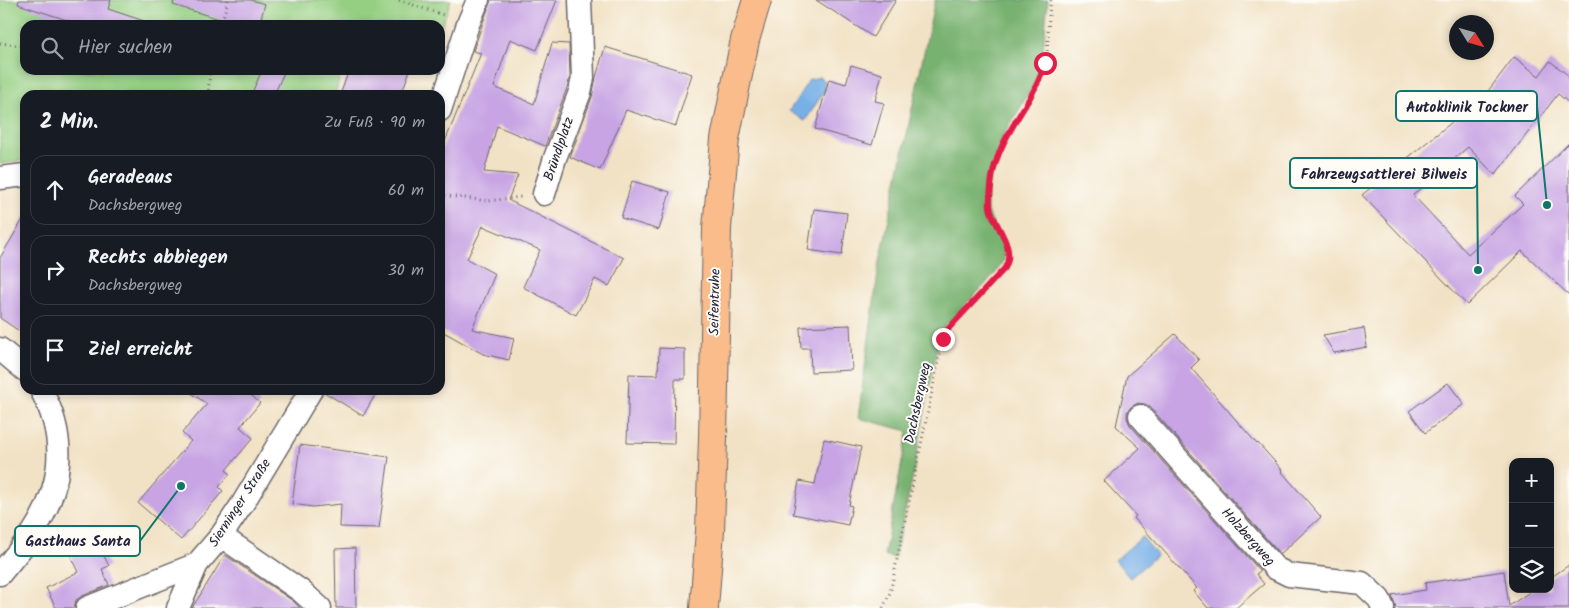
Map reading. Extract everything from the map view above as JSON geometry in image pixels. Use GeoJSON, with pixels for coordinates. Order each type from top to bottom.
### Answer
{"type":"FeatureCollection","features":[{"type":"Feature","properties":{"kind":"main road","name":"Seifentruhe"},"geometry":{"type":"LineString","coordinates":[[704,608],[710,531],[713,447],[716,228],[725,139],[745,40],[757,0]]}},
{"type":"Feature","properties":{"kind":"street"},"geometry":{"type":"LineString","coordinates":[[445,95],[468,24],[478,0]]}},
{"type":"Feature","properties":{"kind":"street","name":"Bründlplatz"},"geometry":{"type":"LineString","coordinates":[[544,194],[554,158],[580,92],[583,78],[580,0]]}},
{"type":"Feature","properties":{"kind":"street"},"geometry":{"type":"LineString","coordinates":[[0,178],[20,176]]}},
{"type":"Feature","properties":{"kind":"street"},"geometry":{"type":"LineString","coordinates":[[0,349],[20,366]]}},
{"type":"Feature","properties":{"kind":"street"},"geometry":{"type":"LineString","coordinates":[[0,574],[29,538],[43,515],[53,491],[58,466],[59,442],[53,415],[43,395]]}},
{"type":"Feature","properties":{"kind":"street","name":"Sierninger Straße"},"geometry":{"type":"LineString","coordinates":[[88,608],[197,564],[221,536],[243,503],[308,395]]}},
{"type":"Feature","properties":{"kind":"street","name":"Holzbergweg"},"geometry":{"type":"LineString","coordinates":[[1140,416],[1275,568],[1289,575],[1362,583],[1379,598],[1383,608]]}},
{"type":"Feature","properties":{"kind":"street"},"geometry":{"type":"LineString","coordinates":[[221,536],[301,591],[320,608]]}},
{"type":"Feature","properties":{"kind":"street"},"geometry":{"type":"LineString","coordinates":[[178,608],[197,564]]}},
{"type":"Feature","properties":{"kind":"path"},"geometry":{"type":"LineString","coordinates":[[222,20],[228,0]]}},
{"type":"Feature","properties":{"kind":"path"},"geometry":{"type":"LineString","coordinates":[[399,0],[468,24]]}},
{"type":"Feature","properties":{"kind":"path","name":"Dachsbergweg"},"geometry":{"type":"LineString","coordinates":[[883,608],[890,593],[943,339],[949,328],[1005,268],[1008,262],[1007,246],[990,209],[993,172],[1007,138],[1041,80],[1047,51],[1051,0]]}},
{"type":"Feature","properties":{"kind":"path"},"geometry":{"type":"LineString","coordinates":[[0,43],[20,45]]}},
{"type":"Feature","properties":{"kind":"path"},"geometry":{"type":"LineString","coordinates":[[208,90],[210,75]]}},
{"type":"Feature","properties":{"kind":"path","name":"Bründlplatz"},"geometry":{"type":"LineString","coordinates":[[445,196],[488,201],[544,194]]}},
{"type":"Feature","properties":{"kind":"green space"},"geometry":{"type":"Polygon","coordinates":[[[0,0],[451,0],[443,20],[20,20],[20,75],[341,75],[336,90],[20,90],[20,161],[0,164],[0,0]]]}},
{"type":"Feature","properties":{"kind":"green space"},"geometry":{"type":"Polygon","coordinates":[[[935,0],[1048,0],[1043,50],[1035,83],[1005,133],[993,163],[987,192],[987,211],[1004,247],[1004,259],[995,274],[945,326],[938,342],[910,490],[894,558],[884,555],[908,431],[858,418],[879,266],[935,0]]]}},
{"type":"Feature","properties":{"kind":"water"},"geometry":{"type":"Polygon","coordinates":[[[819,77],[825,81],[825,90],[805,121],[789,111],[809,80],[819,77]]]}},
{"type":"Feature","properties":{"kind":"water"},"geometry":{"type":"Polygon","coordinates":[[[1142,537],[1157,555],[1130,578],[1115,560],[1142,537]]]}},
{"type":"Feature","properties":{"kind":"building"},"geometry":{"type":"Polygon","coordinates":[[[19,0],[111,0],[108,9],[141,20],[67,20],[18,4],[19,0]]]}},
{"type":"Feature","properties":{"kind":"building"},"geometry":{"type":"Polygon","coordinates":[[[174,0],[251,0],[265,4],[260,20],[223,20],[173,5],[174,0]]]}},
{"type":"Feature","properties":{"kind":"building"},"geometry":{"type":"Polygon","coordinates":[[[491,0],[557,0],[537,50],[510,39],[494,87],[534,104],[552,43],[569,44],[570,77],[545,146],[497,126],[484,172],[518,175],[508,200],[624,258],[609,286],[595,279],[576,315],[523,287],[540,250],[483,226],[467,259],[495,274],[472,329],[514,338],[509,360],[483,354],[445,333],[445,142],[481,53],[473,51],[491,0]]]}},
{"type":"Feature","properties":{"kind":"building"},"geometry":{"type":"Polygon","coordinates":[[[816,0],[896,0],[873,37],[816,0]]]}},
{"type":"Feature","properties":{"kind":"building"},"geometry":{"type":"Polygon","coordinates":[[[605,47],[692,74],[676,126],[626,110],[600,170],[570,157],[592,97],[605,47]]]}},
{"type":"Feature","properties":{"kind":"building"},"geometry":{"type":"Polygon","coordinates":[[[1514,57],[1539,76],[1550,61],[1569,76],[1569,103],[1558,94],[1495,175],[1468,147],[1413,195],[1468,254],[1523,204],[1515,196],[1569,143],[1569,295],[1522,251],[1467,305],[1362,195],[1468,109],[1472,112],[1514,57]]]}},
{"type":"Feature","properties":{"kind":"building"},"geometry":{"type":"Polygon","coordinates":[[[851,65],[882,74],[875,101],[884,103],[872,145],[815,129],[829,79],[846,84],[851,65]]]}},
{"type":"Feature","properties":{"kind":"building"},"geometry":{"type":"Polygon","coordinates":[[[260,75],[283,75],[276,90],[253,90],[260,75]]]}},
{"type":"Feature","properties":{"kind":"building"},"geometry":{"type":"Polygon","coordinates":[[[347,75],[408,75],[403,90],[342,90],[347,75]]]}},
{"type":"Feature","properties":{"kind":"building"},"geometry":{"type":"Polygon","coordinates":[[[632,181],[670,192],[659,230],[621,218],[632,181]]]}},
{"type":"Feature","properties":{"kind":"building"},"geometry":{"type":"Polygon","coordinates":[[[814,209],[847,213],[842,255],[808,250],[814,209]]]}},
{"type":"Feature","properties":{"kind":"building"},"geometry":{"type":"Polygon","coordinates":[[[20,224],[20,332],[0,318],[0,258],[20,224]]]}},
{"type":"Feature","properties":{"kind":"building"},"geometry":{"type":"Polygon","coordinates":[[[850,325],[852,370],[811,372],[810,348],[801,348],[800,327],[850,325]]]}},
{"type":"Feature","properties":{"kind":"building"},"geometry":{"type":"Polygon","coordinates":[[[1364,328],[1367,347],[1334,353],[1323,335],[1364,328]]]}},
{"type":"Feature","properties":{"kind":"building"},"geometry":{"type":"Polygon","coordinates":[[[1175,334],[1199,360],[1191,368],[1283,471],[1321,517],[1280,554],[1150,407],[1138,403],[1131,407],[1127,412],[1130,425],[1260,571],[1256,574],[1264,584],[1236,608],[1208,608],[1193,591],[1197,588],[1134,518],[1136,516],[1104,481],[1140,448],[1116,426],[1127,376],[1175,334]]]}},
{"type":"Feature","properties":{"kind":"building"},"geometry":{"type":"Polygon","coordinates":[[[659,348],[685,349],[685,379],[675,379],[674,444],[627,443],[629,374],[658,375],[659,348]]]}},
{"type":"Feature","properties":{"kind":"building"},"geometry":{"type":"Polygon","coordinates":[[[1448,383],[1464,404],[1425,433],[1409,411],[1448,383]]]}},
{"type":"Feature","properties":{"kind":"building"},"geometry":{"type":"Polygon","coordinates":[[[194,395],[251,395],[260,403],[240,427],[253,438],[226,470],[230,474],[219,487],[223,491],[181,540],[138,503],[191,441],[182,433],[207,404],[194,395]]]}},
{"type":"Feature","properties":{"kind":"building"},"geometry":{"type":"Polygon","coordinates":[[[329,395],[375,395],[363,416],[329,395]]]}},
{"type":"Feature","properties":{"kind":"building"},"geometry":{"type":"Polygon","coordinates":[[[824,439],[861,447],[849,505],[852,506],[848,525],[793,514],[799,481],[815,484],[824,439]]]}},
{"type":"Feature","properties":{"kind":"building"},"geometry":{"type":"Polygon","coordinates":[[[300,445],[389,457],[379,528],[340,527],[341,504],[313,507],[292,504],[300,445]]]}},
{"type":"Feature","properties":{"kind":"building"},"geometry":{"type":"Polygon","coordinates":[[[93,534],[109,566],[102,569],[109,585],[82,596],[76,600],[74,608],[56,608],[46,588],[78,572],[66,547],[93,534]]]}},
{"type":"Feature","properties":{"kind":"building"},"geometry":{"type":"Polygon","coordinates":[[[355,548],[356,608],[336,608],[335,549],[355,548]]]}},
{"type":"Feature","properties":{"kind":"building"},"geometry":{"type":"Polygon","coordinates":[[[225,555],[293,601],[300,608],[192,608],[225,555]]]}},
{"type":"Feature","properties":{"kind":"building"},"geometry":{"type":"Polygon","coordinates":[[[1569,565],[1569,608],[1396,608],[1392,595],[1426,590],[1425,583],[1504,571],[1509,606],[1528,593],[1554,593],[1554,575],[1569,565]]]}},
{"type":"Feature","properties":{"kind":"place","name":"Autoklinik Tockner"},"geometry":{"type":"Point","coordinates":[1547,205]}},
{"type":"Feature","properties":{"kind":"place","name":"Fahrzeugsattlerei Bilweis"},"geometry":{"type":"Point","coordinates":[1478,270]}},
{"type":"Feature","properties":{"kind":"place","name":"Gasthaus Santa"},"geometry":{"type":"Point","coordinates":[181,486]}},
{"type":"Feature","properties":{"kind":"route"},"geometry":{"type":"LineString","coordinates":[[943,339],[949,328],[1005,268],[1008,262],[1007,246],[990,209],[993,172],[1007,138],[1041,80],[1045,63]]}}]}
